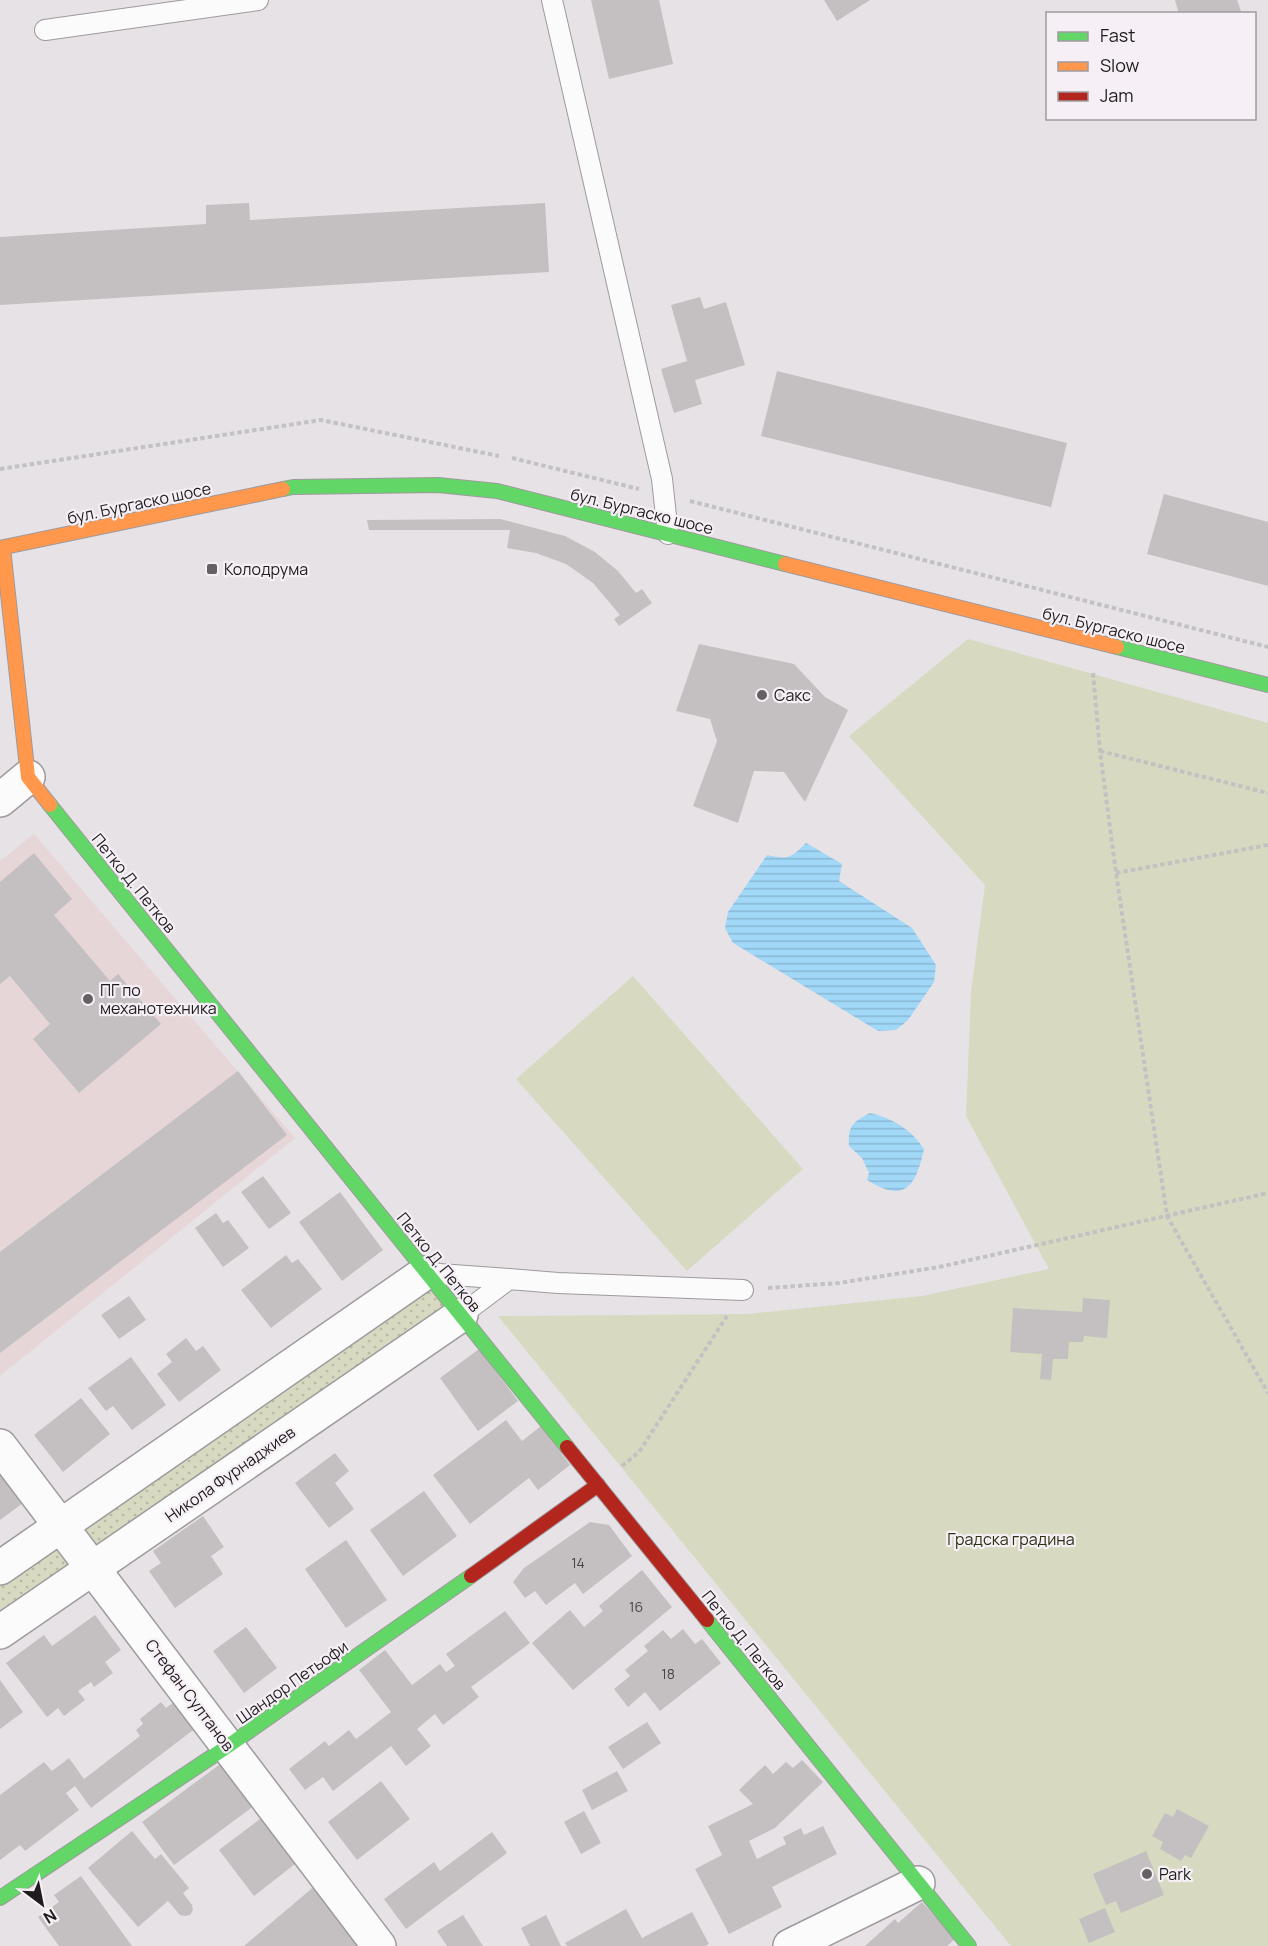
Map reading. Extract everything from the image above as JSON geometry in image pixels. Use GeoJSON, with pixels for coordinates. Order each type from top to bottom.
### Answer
{"type":"FeatureCollection","features":[{"type":"Feature","properties":{"kind":"street","name":"бул. Бургаско шосе"},"geometry":{"type":"LineString","coordinates":[[2,548],[293,487],[438,485],[497,491],[1268,685]]}},
{"type":"Feature","properties":{"kind":"street"},"geometry":{"type":"LineString","coordinates":[[0,800],[28,777],[2,548]]}},
{"type":"Feature","properties":{"kind":"street","name":"Петко Д. Петков"},"geometry":{"type":"LineString","coordinates":[[28,777],[969,1946]]}},
{"type":"Feature","properties":{"kind":"street"},"geometry":{"type":"LineString","coordinates":[[0,1568],[425,1273]]}},
{"type":"Feature","properties":{"kind":"street","name":"Никола Фурнаджиев"},"geometry":{"type":"LineString","coordinates":[[0,1632],[461,1315]]}},
{"type":"Feature","properties":{"kind":"street","name":"Стефан Султанов"},"geometry":{"type":"LineString","coordinates":[[0,1446],[379,1946]]}},
{"type":"Feature","properties":{"kind":"street","name":"Шандор Петьофи"},"geometry":{"type":"LineString","coordinates":[[0,1898],[228,1746],[598,1485]]}},
{"type":"Feature","properties":{"kind":"street"},"geometry":{"type":"LineString","coordinates":[[790,1946],[918,1883]]}},
{"type":"Feature","properties":{"kind":"lane"},"geometry":{"type":"LineString","coordinates":[[45,30],[258,0]]}},
{"type":"Feature","properties":{"kind":"lane"},"geometry":{"type":"LineString","coordinates":[[552,0],[662,479],[668,534]]}},
{"type":"Feature","properties":{"kind":"lane"},"geometry":{"type":"LineString","coordinates":[[425,1273],[558,1283],[743,1290]]}},
{"type":"Feature","properties":{"kind":"lane"},"geometry":{"type":"LineString","coordinates":[[461,1315],[509,1279]]}},
{"type":"Feature","properties":{"kind":"path"},"geometry":{"type":"LineString","coordinates":[[1091,641],[1100,751],[1116,873],[1167,1216],[1268,1393]]}},
{"type":"Feature","properties":{"kind":"path"},"geometry":{"type":"LineString","coordinates":[[1100,751],[1268,793]]}},
{"type":"Feature","properties":{"kind":"path"},"geometry":{"type":"LineString","coordinates":[[1116,873],[1268,845]]}},
{"type":"Feature","properties":{"kind":"path"},"geometry":{"type":"LineString","coordinates":[[598,1485],[639,1452],[743,1290],[839,1284],[939,1268],[1268,1193]]}},
{"type":"Feature","properties":{"kind":"shaded area","name":"ПГ по механотехника"},"geometry":{"type":"Polygon","coordinates":[[[34,834],[295,1138],[0,1376],[0,861],[34,834]]]}},
{"type":"Feature","properties":{"kind":"green space","name":"Градска градина"},"geometry":{"type":"Polygon","coordinates":[[[968,639],[1268,723],[1268,1946],[1011,1946],[498,1316],[747,1314],[922,1296],[1049,1269],[966,1116],[971,992],[985,885],[849,736],[968,639]]]}},
{"type":"Feature","properties":{"kind":"green space"},"geometry":{"type":"Polygon","coordinates":[[[633,976],[803,1169],[687,1271],[516,1079],[633,976]]]}},
{"type":"Feature","properties":{"kind":"green space"},"geometry":{"type":"Polygon","coordinates":[[[425,1273],[461,1315],[0,1632],[0,1568],[425,1273]]]}},
{"type":"Feature","properties":{"kind":"water"},"geometry":{"type":"Polygon","coordinates":[[[806,843],[842,864],[839,881],[912,928],[936,965],[934,982],[908,1020],[896,1030],[878,1031],[733,943],[725,928],[728,912],[767,855],[789,856],[806,843]]]}},
{"type":"Feature","properties":{"kind":"water"},"geometry":{"type":"Polygon","coordinates":[[[870,1113],[901,1126],[914,1136],[924,1149],[917,1173],[907,1187],[891,1190],[867,1180],[869,1173],[862,1158],[849,1146],[849,1133],[853,1125],[870,1113]]]}},
{"type":"Feature","properties":{"kind":"building"},"geometry":{"type":"Polygon","coordinates":[[[591,0],[659,0],[673,64],[609,79],[591,0]]]}},
{"type":"Feature","properties":{"kind":"building"},"geometry":{"type":"Polygon","coordinates":[[[824,0],[870,0],[837,21],[824,0]]]}},
{"type":"Feature","properties":{"kind":"building"},"geometry":{"type":"Polygon","coordinates":[[[1175,0],[1237,0],[1241,12],[1178,12],[1175,0]]]}},
{"type":"Feature","properties":{"kind":"building"},"geometry":{"type":"Polygon","coordinates":[[[249,203],[250,220],[545,203],[549,272],[0,305],[0,237],[206,224],[206,205],[249,203]]]}},
{"type":"Feature","properties":{"kind":"building"},"geometry":{"type":"Polygon","coordinates":[[[700,297],[704,309],[726,302],[745,365],[695,380],[702,404],[674,413],[661,369],[687,361],[671,305],[700,297]]]}},
{"type":"Feature","properties":{"kind":"building"},"geometry":{"type":"Polygon","coordinates":[[[777,371],[1067,443],[1051,507],[761,436],[777,371]]]}},
{"type":"Feature","properties":{"kind":"building"},"geometry":{"type":"Polygon","coordinates":[[[1164,494],[1268,522],[1268,586],[1147,554],[1164,494]]]}},
{"type":"Feature","properties":{"kind":"building"},"geometry":{"type":"Polygon","coordinates":[[[500,519],[565,536],[595,552],[618,571],[636,593],[642,589],[652,603],[619,626],[614,619],[620,615],[593,583],[566,564],[536,553],[507,548],[510,530],[369,530],[367,520],[500,519]]]}},
{"type":"Feature","properties":{"kind":"building"},"geometry":{"type":"Polygon","coordinates":[[[699,644],[794,664],[825,697],[848,710],[805,802],[784,772],[754,771],[738,823],[693,806],[717,741],[710,719],[676,711],[699,644]]]}},
{"type":"Feature","properties":{"kind":"building"},"geometry":{"type":"Polygon","coordinates":[[[34,853],[72,899],[54,915],[110,981],[118,974],[161,1024],[79,1093],[33,1039],[50,1024],[10,976],[0,984],[0,882],[34,853]]]}},
{"type":"Feature","properties":{"kind":"building"},"geometry":{"type":"Polygon","coordinates":[[[238,1071],[287,1135],[0,1353],[0,1252],[238,1071]]]}},
{"type":"Feature","properties":{"kind":"building"},"geometry":{"type":"Polygon","coordinates":[[[263,1176],[291,1213],[269,1229],[241,1192],[263,1176]]]}},
{"type":"Feature","properties":{"kind":"building"},"geometry":{"type":"Polygon","coordinates":[[[340,1192],[383,1250],[342,1281],[299,1222],[340,1192]]]}},
{"type":"Feature","properties":{"kind":"building"},"geometry":{"type":"Polygon","coordinates":[[[216,1213],[223,1223],[228,1220],[249,1248],[223,1267],[195,1228],[216,1213]]]}},
{"type":"Feature","properties":{"kind":"building"},"geometry":{"type":"Polygon","coordinates":[[[286,1255],[292,1263],[298,1259],[322,1289],[271,1328],[241,1290],[286,1255]]]}},
{"type":"Feature","properties":{"kind":"building"},"geometry":{"type":"Polygon","coordinates":[[[129,1296],[146,1320],[119,1339],[101,1315],[129,1296]]]}},
{"type":"Feature","properties":{"kind":"building"},"geometry":{"type":"Polygon","coordinates":[[[1083,1298],[1110,1300],[1107,1338],[1084,1336],[1083,1342],[1069,1342],[1068,1359],[1053,1359],[1051,1380],[1040,1379],[1042,1354],[1010,1352],[1013,1308],[1082,1312],[1083,1298]]]}},
{"type":"Feature","properties":{"kind":"building"},"geometry":{"type":"Polygon","coordinates":[[[186,1338],[196,1351],[203,1346],[221,1370],[179,1402],[157,1374],[172,1362],[166,1354],[186,1338]]]}},
{"type":"Feature","properties":{"kind":"building"},"geometry":{"type":"Polygon","coordinates":[[[479,1349],[518,1401],[478,1431],[440,1378],[479,1349]]]}},
{"type":"Feature","properties":{"kind":"building"},"geometry":{"type":"Polygon","coordinates":[[[131,1357],[166,1405],[132,1430],[113,1406],[106,1411],[88,1388],[131,1357]]]}},
{"type":"Feature","properties":{"kind":"building"},"geometry":{"type":"Polygon","coordinates":[[[81,1398],[110,1434],[63,1472],[34,1435],[81,1398]]]}},
{"type":"Feature","properties":{"kind":"building"},"geometry":{"type":"Polygon","coordinates":[[[506,1420],[522,1441],[541,1426],[570,1465],[538,1490],[529,1478],[470,1524],[433,1475],[506,1420]]]}},
{"type":"Feature","properties":{"kind":"building"},"geometry":{"type":"Polygon","coordinates":[[[335,1453],[349,1471],[335,1483],[354,1509],[329,1528],[295,1483],[335,1453]]]}},
{"type":"Feature","properties":{"kind":"building"},"geometry":{"type":"Polygon","coordinates":[[[0,1464],[27,1500],[0,1520],[0,1464]]]}},
{"type":"Feature","properties":{"kind":"building"},"geometry":{"type":"Polygon","coordinates":[[[424,1491],[457,1536],[403,1576],[370,1530],[424,1491]]]}},
{"type":"Feature","properties":{"kind":"building"},"geometry":{"type":"Polygon","coordinates":[[[203,1516],[224,1547],[211,1556],[223,1574],[175,1608],[149,1571],[161,1563],[153,1551],[203,1516]]]}},
{"type":"Feature","properties":{"kind":"building"},"geometry":{"type":"Polygon","coordinates":[[[590,1522],[609,1525],[632,1556],[583,1594],[575,1583],[546,1605],[535,1591],[525,1598],[513,1582],[524,1568],[590,1522]]]}},
{"type":"Feature","properties":{"kind":"building"},"geometry":{"type":"Polygon","coordinates":[[[346,1540],[387,1600],[346,1628],[305,1569],[346,1540]]]}},
{"type":"Feature","properties":{"kind":"building"},"geometry":{"type":"Polygon","coordinates":[[[642,1570],[672,1607],[573,1690],[532,1643],[570,1610],[584,1627],[603,1611],[599,1606],[642,1570]]]}},
{"type":"Feature","properties":{"kind":"building"},"geometry":{"type":"Polygon","coordinates":[[[505,1611],[530,1643],[471,1687],[479,1697],[443,1725],[435,1714],[417,1729],[431,1746],[406,1766],[391,1746],[333,1791],[323,1777],[305,1790],[289,1769],[325,1741],[329,1746],[349,1730],[356,1739],[391,1712],[359,1670],[385,1650],[412,1685],[440,1664],[446,1672],[455,1666],[446,1654],[505,1611]]]}},
{"type":"Feature","properties":{"kind":"building"},"geometry":{"type":"Polygon","coordinates":[[[95,1615],[121,1650],[105,1662],[113,1673],[94,1687],[91,1682],[78,1691],[85,1700],[64,1716],[58,1708],[47,1717],[6,1663],[44,1635],[52,1646],[95,1615]]]}},
{"type":"Feature","properties":{"kind":"building"},"geometry":{"type":"Polygon","coordinates":[[[246,1627],[277,1668],[244,1693],[213,1651],[246,1627]]]}},
{"type":"Feature","properties":{"kind":"building"},"geometry":{"type":"Polygon","coordinates":[[[683,1629],[695,1644],[702,1639],[721,1663],[660,1711],[645,1692],[628,1707],[614,1689],[630,1676],[625,1670],[648,1651],[644,1646],[663,1630],[671,1639],[683,1629]]]}},
{"type":"Feature","properties":{"kind":"building"},"geometry":{"type":"Polygon","coordinates":[[[0,1680],[23,1712],[0,1729],[0,1680]]]}},
{"type":"Feature","properties":{"kind":"building"},"geometry":{"type":"Polygon","coordinates":[[[181,1697],[201,1724],[91,1808],[75,1786],[66,1793],[79,1810],[25,1851],[20,1845],[0,1860],[0,1795],[44,1762],[52,1771],[69,1758],[84,1779],[140,1736],[136,1730],[143,1724],[140,1719],[161,1702],[166,1708],[181,1697]]]}},
{"type":"Feature","properties":{"kind":"building"},"geometry":{"type":"Polygon","coordinates":[[[647,1722],[661,1743],[623,1769],[608,1747],[647,1722]]]}},
{"type":"Feature","properties":{"kind":"building"},"geometry":{"type":"Polygon","coordinates":[[[227,1759],[258,1803],[174,1865],[142,1822],[227,1759]]]}},
{"type":"Feature","properties":{"kind":"building"},"geometry":{"type":"Polygon","coordinates":[[[802,1760],[823,1782],[775,1828],[749,1841],[757,1859],[786,1844],[783,1837],[801,1828],[804,1835],[823,1826],[837,1854],[772,1887],[782,1907],[729,1934],[695,1869],[722,1855],[708,1826],[753,1804],[739,1790],[765,1765],[773,1774],[786,1762],[793,1768],[802,1760]]]}},
{"type":"Feature","properties":{"kind":"building"},"geometry":{"type":"Polygon","coordinates":[[[617,1771],[628,1791],[592,1810],[582,1790],[617,1771]]]}},
{"type":"Feature","properties":{"kind":"building"},"geometry":{"type":"Polygon","coordinates":[[[381,1781],[410,1819],[357,1860],[328,1822],[381,1781]]]}},
{"type":"Feature","properties":{"kind":"building"},"geometry":{"type":"Polygon","coordinates":[[[1177,1809],[1209,1826],[1191,1858],[1185,1855],[1181,1861],[1160,1849],[1163,1842],[1152,1836],[1165,1813],[1173,1817],[1177,1809]]]}},
{"type":"Feature","properties":{"kind":"building"},"geometry":{"type":"Polygon","coordinates":[[[584,1811],[601,1843],[581,1854],[564,1822],[584,1811]]]}},
{"type":"Feature","properties":{"kind":"building"},"geometry":{"type":"Polygon","coordinates":[[[269,1812],[304,1857],[254,1896],[219,1850],[269,1812]]]}},
{"type":"Feature","properties":{"kind":"building"},"geometry":{"type":"Polygon","coordinates":[[[132,1831],[155,1859],[161,1854],[189,1888],[183,1893],[192,1905],[193,1910],[190,1915],[180,1915],[168,1901],[138,1927],[88,1868],[132,1831]]]}},
{"type":"Feature","properties":{"kind":"building"},"geometry":{"type":"Polygon","coordinates":[[[492,1832],[507,1853],[406,1929],[384,1899],[434,1862],[440,1871],[492,1832]]]}},
{"type":"Feature","properties":{"kind":"building"},"geometry":{"type":"Polygon","coordinates":[[[1146,1851],[1164,1895],[1121,1913],[1116,1901],[1106,1905],[1093,1874],[1146,1851]]]}},
{"type":"Feature","properties":{"kind":"building"},"geometry":{"type":"Polygon","coordinates":[[[81,1876],[132,1946],[59,1946],[38,1917],[59,1902],[54,1895],[81,1876]]]}},
{"type":"Feature","properties":{"kind":"building"},"geometry":{"type":"Polygon","coordinates":[[[317,1884],[370,1946],[244,1946],[317,1884]]]}},
{"type":"Feature","properties":{"kind":"building"},"geometry":{"type":"Polygon","coordinates":[[[922,1902],[955,1939],[947,1946],[865,1946],[895,1919],[898,1923],[922,1902]]]}},
{"type":"Feature","properties":{"kind":"building"},"geometry":{"type":"Polygon","coordinates":[[[1105,1908],[1115,1932],[1089,1943],[1079,1919],[1105,1908]]]}},
{"type":"Feature","properties":{"kind":"building"},"geometry":{"type":"Polygon","coordinates":[[[626,1909],[642,1938],[692,1912],[709,1944],[705,1946],[567,1946],[565,1943],[626,1909]]]}},
{"type":"Feature","properties":{"kind":"building"},"geometry":{"type":"Polygon","coordinates":[[[463,1915],[483,1946],[447,1946],[437,1931],[463,1915]]]}},
{"type":"Feature","properties":{"kind":"building"},"geometry":{"type":"Polygon","coordinates":[[[546,1915],[561,1946],[530,1946],[521,1928],[546,1915]]]}},
{"type":"Feature","properties":{"kind":"traffic: fast"},"geometry":{"type":"LineString","coordinates":[[283,489],[438,485],[497,491],[785,564]]}},
{"type":"Feature","properties":{"kind":"traffic: fast"},"geometry":{"type":"LineString","coordinates":[[1117,647],[1268,685]]}},
{"type":"Feature","properties":{"kind":"traffic: fast"},"geometry":{"type":"LineString","coordinates":[[50,805],[567,1447]]}},
{"type":"Feature","properties":{"kind":"traffic: fast"},"geometry":{"type":"LineString","coordinates":[[0,1898],[228,1746],[471,1576]]}},
{"type":"Feature","properties":{"kind":"traffic: fast"},"geometry":{"type":"LineString","coordinates":[[707,1620],[969,1946]]}},
{"type":"Feature","properties":{"kind":"traffic: slow"},"geometry":{"type":"LineString","coordinates":[[0,548],[283,489]]}},
{"type":"Feature","properties":{"kind":"traffic: slow"},"geometry":{"type":"LineString","coordinates":[[3,548],[28,777],[50,805]]}},
{"type":"Feature","properties":{"kind":"traffic: slow"},"geometry":{"type":"LineString","coordinates":[[785,564],[1117,647]]}},
{"type":"Feature","properties":{"kind":"traffic: jam"},"geometry":{"type":"LineString","coordinates":[[567,1447],[707,1620]]}},
{"type":"Feature","properties":{"kind":"traffic: jam"},"geometry":{"type":"LineString","coordinates":[[471,1576],[598,1485]]}},
{"type":"Feature","properties":{"kind":"place","name":"Колодрума"},"geometry":{"type":"Point","coordinates":[212,569]}},
{"type":"Feature","properties":{"kind":"place","name":"Сакс"},"geometry":{"type":"Point","coordinates":[762,695]}},
{"type":"Feature","properties":{"kind":"place","name":"ПГ по механотехника"},"geometry":{"type":"Point","coordinates":[88,999]}},
{"type":"Feature","properties":{"kind":"place","name":"Park"},"geometry":{"type":"Point","coordinates":[1147,1874]}}]}
